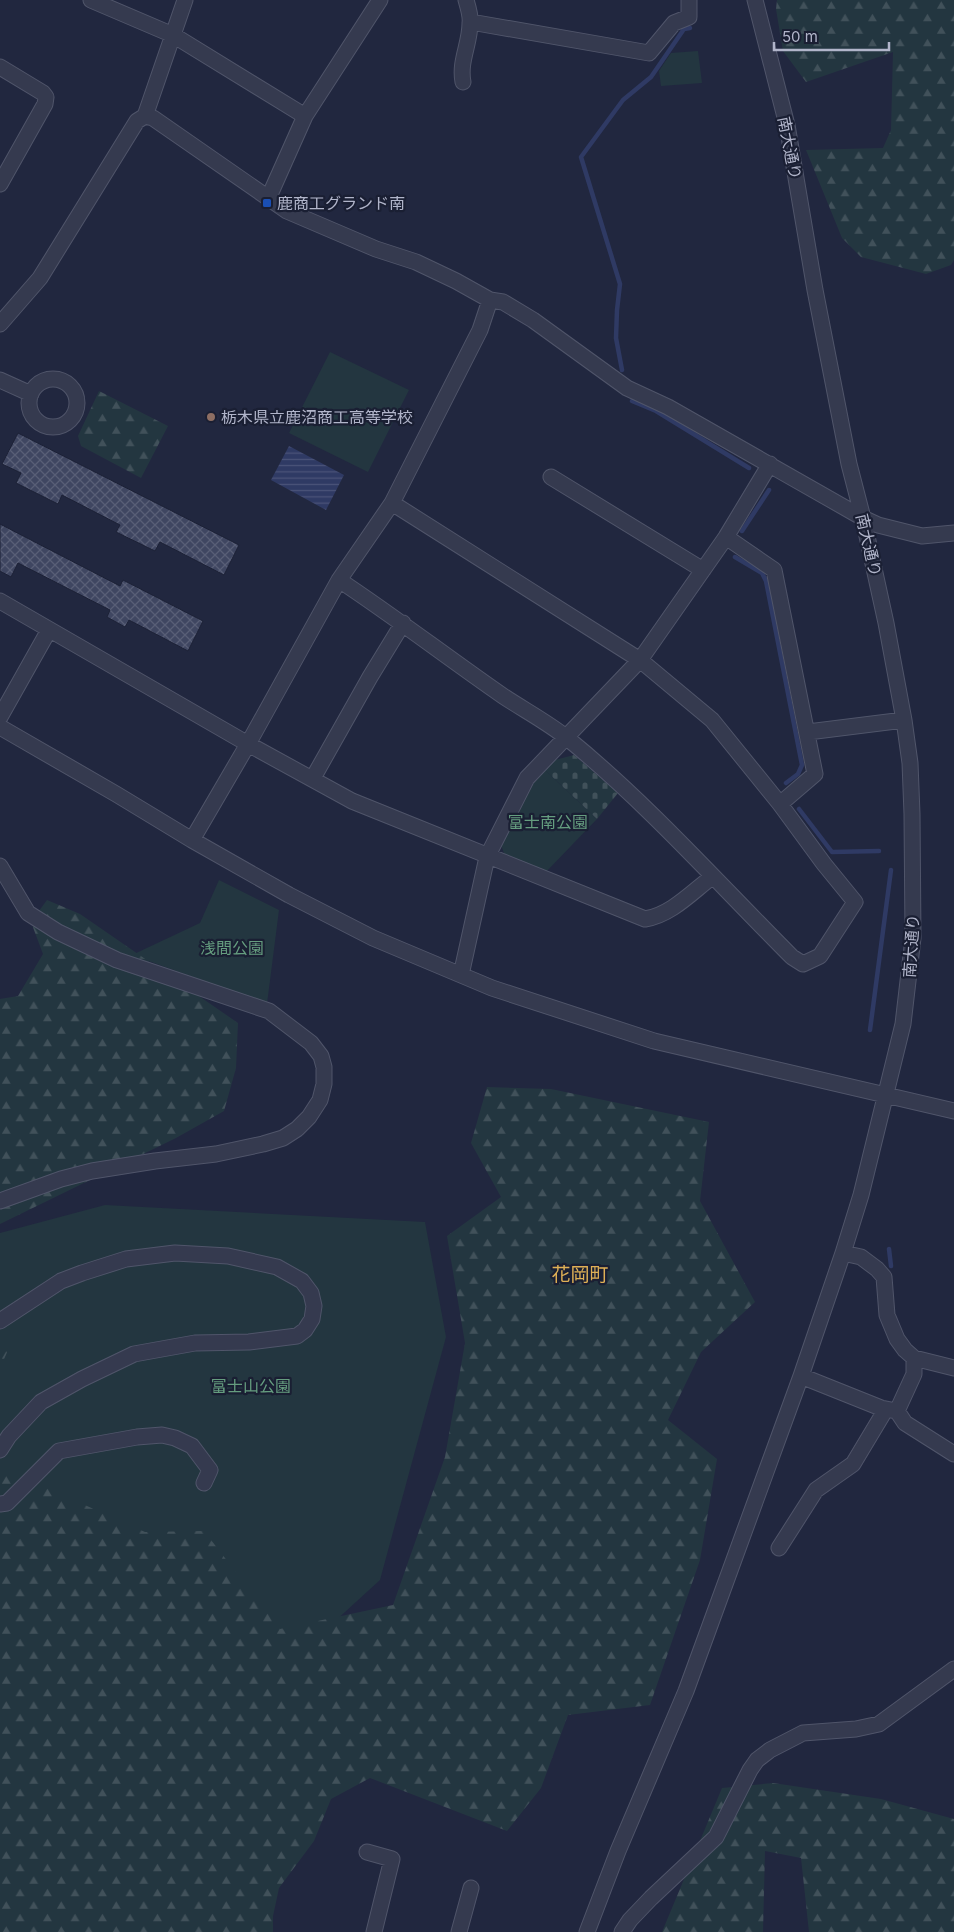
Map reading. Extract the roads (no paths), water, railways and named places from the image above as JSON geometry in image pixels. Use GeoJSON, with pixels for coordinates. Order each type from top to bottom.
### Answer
{"type":"FeatureCollection","features":[{"type":"Feature","properties":{"kind":"street"},"geometry":{"type":"LineString","coordinates":[[91,0],[173,35],[305,116]]}},
{"type":"Feature","properties":{"kind":"street"},"geometry":{"type":"LineString","coordinates":[[0,324],[40,278],[137,121],[145,116],[185,0]]}},
{"type":"Feature","properties":{"kind":"street"},"geometry":{"type":"LineString","coordinates":[[268,199],[305,116],[380,0]]}},
{"type":"Feature","properties":{"kind":"street"},"geometry":{"type":"LineString","coordinates":[[463,82],[462,62],[471,22],[466,0]]}},
{"type":"Feature","properties":{"kind":"street"},"geometry":{"type":"LineString","coordinates":[[471,22],[649,54],[674,22],[689,17],[689,0]]}},
{"type":"Feature","properties":{"kind":"street","name":"南大通り"},"geometry":{"type":"LineString","coordinates":[[587,1932],[618,1851],[686,1691],[801,1376],[843,1253],[861,1195],[903,1024],[913,938],[910,763],[904,720],[864,518],[847,454],[815,290],[787,125],[755,0]]}},
{"type":"Feature","properties":{"kind":"street"},"geometry":{"type":"LineString","coordinates":[[0,67],[43,92],[46,97],[45,104],[0,184]]}},
{"type":"Feature","properties":{"kind":"street"},"geometry":{"type":"LineString","coordinates":[[145,116],[153,118],[287,211],[376,249],[416,262],[490,300],[504,302],[534,320],[627,388],[668,407],[864,518],[878,525],[922,536],[954,533]]}},
{"type":"Feature","properties":{"kind":"street"},"geometry":{"type":"LineString","coordinates":[[192,840],[339,580],[392,503],[480,330],[490,300]]}},
{"type":"Feature","properties":{"kind":"street"},"geometry":{"type":"LineString","coordinates":[[0,380],[31,394]]}},
{"type":"Feature","properties":{"kind":"street"},"geometry":{"type":"LineString","coordinates":[[461,975],[487,857],[527,778],[640,660],[726,537],[770,464]]}},
{"type":"Feature","properties":{"kind":"street"},"geometry":{"type":"LineString","coordinates":[[551,477],[703,570]]}},
{"type":"Feature","properties":{"kind":"street"},"geometry":{"type":"LineString","coordinates":[[339,580],[403,623],[504,696],[566,737],[670,830],[712,877],[792,958],[803,964],[820,956],[855,902],[824,864],[780,804],[712,720],[640,660],[392,503]]}},
{"type":"Feature","properties":{"kind":"street"},"geometry":{"type":"LineString","coordinates":[[726,537],[774,570],[808,732],[815,774],[780,804]]}},
{"type":"Feature","properties":{"kind":"street"},"geometry":{"type":"LineString","coordinates":[[0,602],[248,744],[367,808],[646,919],[656,917],[670,909],[712,877]]}},
{"type":"Feature","properties":{"kind":"street"},"geometry":{"type":"LineString","coordinates":[[313,778],[403,623]]}},
{"type":"Feature","properties":{"kind":"street"},"geometry":{"type":"LineString","coordinates":[[0,717],[49,630]]}},
{"type":"Feature","properties":{"kind":"street"},"geometry":{"type":"LineString","coordinates":[[808,732],[904,720]]}},
{"type":"Feature","properties":{"kind":"street"},"geometry":{"type":"LineString","coordinates":[[0,727],[289,895],[373,938],[461,975],[544,1006],[654,1041],[954,1112]]}},
{"type":"Feature","properties":{"kind":"street"},"geometry":{"type":"LineString","coordinates":[[0,866],[28,913],[58,932],[117,960],[269,1011],[311,1043],[321,1056],[324,1067],[324,1084],[320,1100],[309,1117],[297,1129],[283,1138],[216,1154],[92,1171],[61,1179],[0,1202]]}},
{"type":"Feature","properties":{"kind":"street"},"geometry":{"type":"LineString","coordinates":[[843,1253],[861,1257],[877,1269],[884,1278],[886,1308],[892,1327],[897,1339],[914,1358],[954,1368]]}},
{"type":"Feature","properties":{"kind":"street"},"geometry":{"type":"LineString","coordinates":[[0,1321],[62,1281],[82,1273],[126,1259],[175,1254],[228,1256],[277,1267],[302,1281],[311,1293],[314,1306],[312,1319],[305,1330],[297,1336],[249,1342],[196,1343],[134,1354],[82,1379],[41,1402],[9,1436],[0,1450]]}},
{"type":"Feature","properties":{"kind":"street"},"geometry":{"type":"LineString","coordinates":[[779,1548],[816,1490],[853,1464],[892,1410],[914,1374],[914,1358]]}},
{"type":"Feature","properties":{"kind":"street"},"geometry":{"type":"LineString","coordinates":[[801,1376],[892,1410],[905,1423],[954,1454]]}},
{"type":"Feature","properties":{"kind":"street"},"geometry":{"type":"LineString","coordinates":[[0,1504],[8,1502],[59,1452],[137,1437],[162,1435],[175,1438],[192,1446],[210,1470],[204,1483]]}},
{"type":"Feature","properties":{"kind":"street"},"geometry":{"type":"LineString","coordinates":[[622,1932],[630,1920],[651,1898],[716,1838],[750,1770],[757,1760],[770,1750],[803,1733],[856,1729],[879,1724],[954,1669]]}},
{"type":"Feature","properties":{"kind":"street"},"geometry":{"type":"LineString","coordinates":[[367,1852],[392,1859],[374,1932]]}},
{"type":"Feature","properties":{"kind":"street"},"geometry":{"type":"LineString","coordinates":[[459,1932],[471,1888]]}},
{"type":"Feature","properties":{"kind":"water"},"geometry":{"type":"Polygon","coordinates":[[[289,446],[344,475],[326,510],[271,480],[289,446]]]}},
{"type":"Feature","properties":{"kind":"waterway"},"geometry":{"type":"LineString","coordinates":[[622,370],[616,338],[620,284],[581,157],[623,100],[651,77],[684,29],[690,28]]}},
{"type":"Feature","properties":{"kind":"waterway"},"geometry":{"type":"LineString","coordinates":[[632,401],[656,411],[749,468]]}},
{"type":"Feature","properties":{"kind":"waterway"},"geometry":{"type":"LineString","coordinates":[[742,531],[769,490]]}},
{"type":"Feature","properties":{"kind":"waterway"},"geometry":{"type":"LineString","coordinates":[[735,557],[762,573],[766,581],[802,765],[798,774],[786,783]]}},
{"type":"Feature","properties":{"kind":"waterway"},"geometry":{"type":"LineString","coordinates":[[799,809],[832,852],[879,851]]}},
{"type":"Feature","properties":{"kind":"waterway"},"geometry":{"type":"LineString","coordinates":[[870,1030],[891,870]]}},
{"type":"Feature","properties":{"kind":"waterway"},"geometry":{"type":"LineString","coordinates":[[889,1249],[891,1266]]}},
{"type":"Feature","properties":{"kind":"place","name":"鹿商工グランド南"},"geometry":{"type":"Point","coordinates":[267,203]}},
{"type":"Feature","properties":{"kind":"place","name":"栃木県立鹿沼商工高等学校"},"geometry":{"type":"Point","coordinates":[211,417]}},
{"type":"Feature","properties":{"kind":"district","name":"花岡町"},"geometry":{"type":"Point","coordinates":[580,1274]}},
{"type":"Feature","properties":{"kind":"park label","name":"富士南公園"},"geometry":{"type":"Point","coordinates":[548,822]}},
{"type":"Feature","properties":{"kind":"park label","name":"浅間公園"},"geometry":{"type":"Point","coordinates":[232,948]}},
{"type":"Feature","properties":{"kind":"park label","name":"富士山公園"},"geometry":{"type":"Point","coordinates":[251,1386]}}]}
